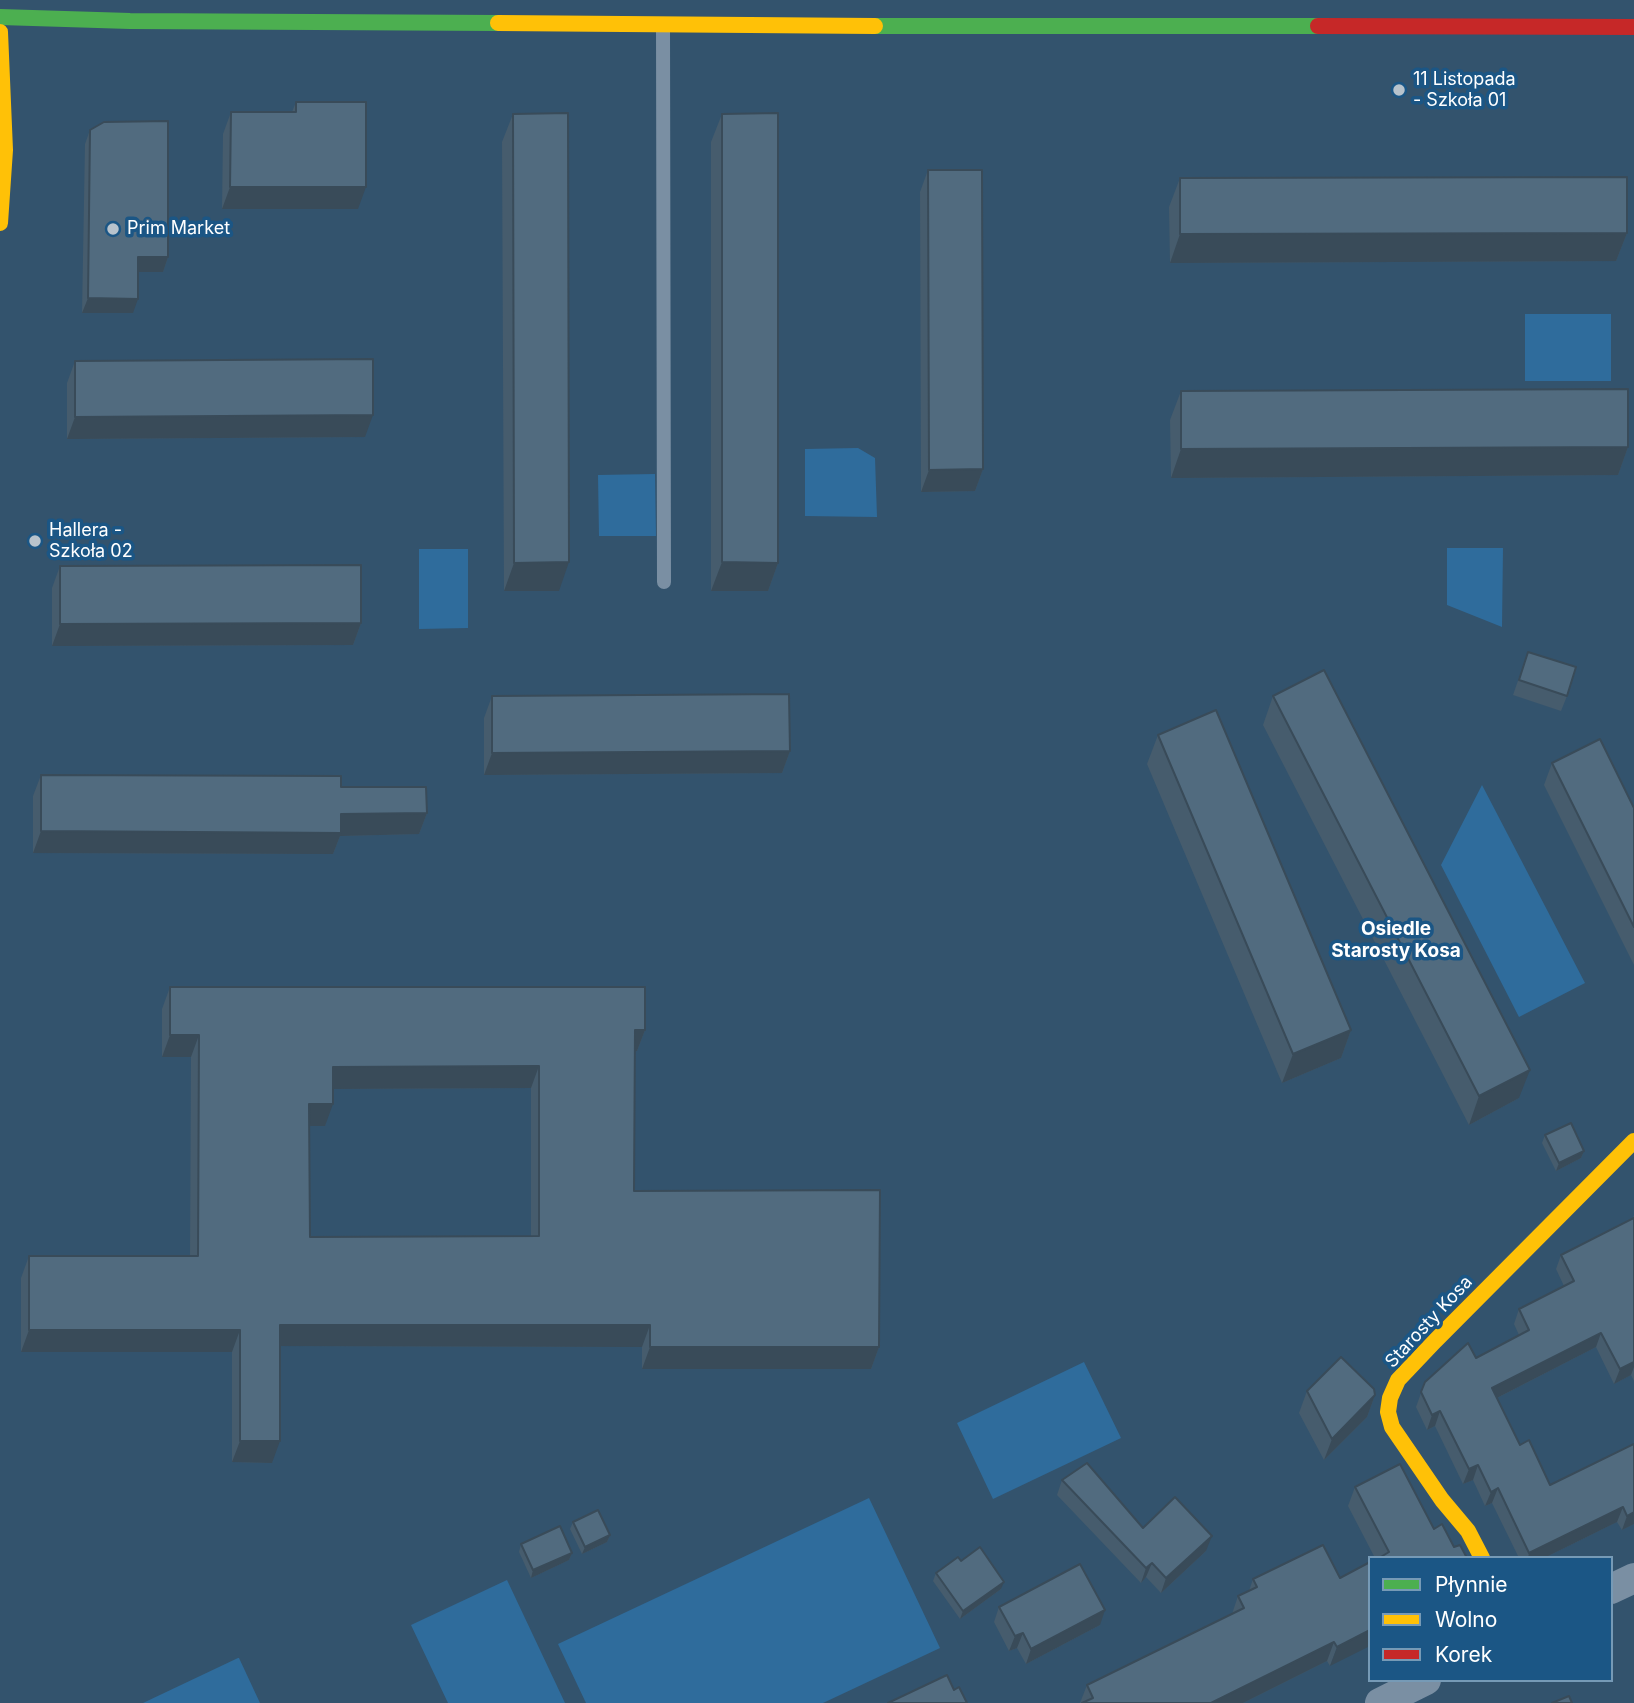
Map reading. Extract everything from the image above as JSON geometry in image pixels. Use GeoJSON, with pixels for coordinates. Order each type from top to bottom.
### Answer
{"type":"FeatureCollection","features":[{"type":"Feature","properties":{"kind":"street"},"geometry":{"type":"LineString","coordinates":[[0,18],[1017,27],[1105,13],[1634,27]]}},
{"type":"Feature","properties":{"kind":"street"},"geometry":{"type":"LineString","coordinates":[[0,32],[5,150],[0,223]]}},
{"type":"Feature","properties":{"kind":"street","name":"Starosty Kosa"},"geometry":{"type":"LineString","coordinates":[[1481,1556],[1468,1531],[1441,1500],[1392,1427],[1388,1412],[1390,1398],[1398,1380],[1435,1341],[1634,1141]]}},
{"type":"Feature","properties":{"kind":"street"},"geometry":{"type":"LineString","coordinates":[[1613,1588],[1634,1578]]}},
{"type":"Feature","properties":{"kind":"street"},"geometry":{"type":"LineString","coordinates":[[1380,1703],[1422,1682]]}},
{"type":"Feature","properties":{"kind":"lane"},"geometry":{"type":"LineString","coordinates":[[663,24],[664,582]]}},
{"type":"Feature","properties":{"kind":"shaded area"},"geometry":{"type":"Polygon","coordinates":[[[1525,314],[1611,314],[1611,381],[1525,381],[1525,314]]]}},
{"type":"Feature","properties":{"kind":"shaded area"},"geometry":{"type":"Polygon","coordinates":[[[858,448],[875,458],[877,517],[805,516],[805,449],[858,448]]]}},
{"type":"Feature","properties":{"kind":"shaded area"},"geometry":{"type":"Polygon","coordinates":[[[655,474],[656,536],[599,536],[598,475],[655,474]]]}},
{"type":"Feature","properties":{"kind":"shaded area"},"geometry":{"type":"Polygon","coordinates":[[[1447,548],[1503,548],[1502,627],[1447,605],[1447,548]]]}},
{"type":"Feature","properties":{"kind":"shaded area"},"geometry":{"type":"Polygon","coordinates":[[[419,549],[468,549],[468,628],[419,629],[419,549]]]}},
{"type":"Feature","properties":{"kind":"shaded area"},"geometry":{"type":"Polygon","coordinates":[[[1482,785],[1585,983],[1519,1017],[1441,865],[1482,785]]]}},
{"type":"Feature","properties":{"kind":"shaded area"},"geometry":{"type":"Polygon","coordinates":[[[1084,1362],[1121,1438],[993,1499],[957,1423],[1084,1362]]]}},
{"type":"Feature","properties":{"kind":"shaded area"},"geometry":{"type":"Polygon","coordinates":[[[869,1498],[940,1648],[823,1703],[586,1703],[558,1644],[869,1498]]]}},
{"type":"Feature","properties":{"kind":"shaded area"},"geometry":{"type":"Polygon","coordinates":[[[507,1580],[565,1703],[448,1703],[411,1625],[507,1580]]]}},
{"type":"Feature","properties":{"kind":"shaded area"},"geometry":{"type":"Polygon","coordinates":[[[238,1658],[260,1703],[143,1703],[238,1658]]]}},
{"type":"Feature","properties":{"kind":"building"},"geometry":{"type":"Polygon","coordinates":[[[296,102],[366,102],[366,187],[230,187],[231,112],[296,112],[296,102]]]}},
{"type":"Feature","properties":{"kind":"building"},"geometry":{"type":"Polygon","coordinates":[[[568,113],[569,562],[514,563],[513,114],[568,113]]]}},
{"type":"Feature","properties":{"kind":"building"},"geometry":{"type":"Polygon","coordinates":[[[778,113],[778,563],[722,562],[722,114],[778,113]]]}},
{"type":"Feature","properties":{"kind":"building"},"geometry":{"type":"Polygon","coordinates":[[[168,121],[168,257],[138,257],[138,299],[88,298],[90,130],[104,122],[168,121]]]}},
{"type":"Feature","properties":{"kind":"building"},"geometry":{"type":"Polygon","coordinates":[[[928,170],[982,170],[983,469],[929,470],[928,170]]]}},
{"type":"Feature","properties":{"kind":"building"},"geometry":{"type":"Polygon","coordinates":[[[1627,177],[1627,233],[1180,234],[1180,178],[1627,177]]]}},
{"type":"Feature","properties":{"kind":"building"},"geometry":{"type":"Polygon","coordinates":[[[373,359],[373,415],[75,417],[75,361],[373,359]]]}},
{"type":"Feature","properties":{"kind":"building"},"geometry":{"type":"Polygon","coordinates":[[[1628,389],[1628,447],[1181,449],[1181,391],[1628,389]]]}},
{"type":"Feature","properties":{"kind":"building"},"geometry":{"type":"Polygon","coordinates":[[[361,565],[361,623],[60,624],[60,566],[361,565]]]}},
{"type":"Feature","properties":{"kind":"building"},"geometry":{"type":"Polygon","coordinates":[[[1528,652],[1576,667],[1567,696],[1519,680],[1528,652]]]}},
{"type":"Feature","properties":{"kind":"building"},"geometry":{"type":"Polygon","coordinates":[[[1324,670],[1530,1070],[1479,1096],[1273,696],[1324,670]]]}},
{"type":"Feature","properties":{"kind":"building"},"geometry":{"type":"Polygon","coordinates":[[[789,694],[790,751],[492,753],[492,696],[789,694]]]}},
{"type":"Feature","properties":{"kind":"building"},"geometry":{"type":"Polygon","coordinates":[[[1216,710],[1351,1030],[1293,1054],[1158,735],[1216,710]]]}},
{"type":"Feature","properties":{"kind":"building"},"geometry":{"type":"Polygon","coordinates":[[[1600,739],[1634,808],[1634,927],[1552,763],[1600,739]]]}},
{"type":"Feature","properties":{"kind":"building"},"geometry":{"type":"Polygon","coordinates":[[[41,775],[341,776],[341,787],[426,787],[427,813],[341,814],[341,833],[41,831],[41,775]]]}},
{"type":"Feature","properties":{"kind":"building"},"geometry":{"type":"Polygon","coordinates":[[[170,987],[645,987],[645,1030],[635,1030],[634,1191],[880,1190],[879,1347],[650,1347],[650,1325],[280,1325],[280,1441],[240,1441],[240,1330],[29,1330],[29,1256],[198,1256],[199,1035],[170,1035],[170,987]],[[539,1066],[333,1067],[333,1104],[309,1104],[310,1237],[539,1236],[539,1066]]]}},
{"type":"Feature","properties":{"kind":"building"},"geometry":{"type":"Polygon","coordinates":[[[1571,1123],[1584,1151],[1559,1163],[1545,1135],[1571,1123]]]}},
{"type":"Feature","properties":{"kind":"building"},"geometry":{"type":"Polygon","coordinates":[[[1634,1218],[1634,1362],[1620,1369],[1601,1333],[1492,1388],[1520,1445],[1529,1440],[1550,1485],[1634,1444],[1634,1512],[1627,1516],[1623,1507],[1529,1553],[1498,1488],[1491,1492],[1478,1465],[1469,1469],[1440,1411],[1432,1415],[1421,1392],[1425,1382],[1468,1343],[1476,1358],[1529,1330],[1519,1309],[1574,1281],[1561,1255],[1634,1218]]]}},
{"type":"Feature","properties":{"kind":"building"},"geometry":{"type":"Polygon","coordinates":[[[1341,1357],[1374,1389],[1375,1395],[1332,1439],[1307,1391],[1341,1357]]]}},
{"type":"Feature","properties":{"kind":"building"},"geometry":{"type":"Polygon","coordinates":[[[1087,1463],[1143,1528],[1175,1497],[1212,1536],[1166,1578],[1152,1563],[1146,1568],[1062,1480],[1087,1463]]]}},
{"type":"Feature","properties":{"kind":"building"},"geometry":{"type":"Polygon","coordinates":[[[1400,1464],[1434,1529],[1442,1524],[1454,1547],[1460,1545],[1466,1556],[1382,1556],[1389,1552],[1355,1487],[1400,1464]]]}},
{"type":"Feature","properties":{"kind":"building"},"geometry":{"type":"Polygon","coordinates":[[[598,1510],[610,1535],[585,1547],[573,1522],[598,1510]]]}},
{"type":"Feature","properties":{"kind":"building"},"geometry":{"type":"Polygon","coordinates":[[[560,1526],[572,1553],[533,1570],[521,1544],[560,1526]]]}},
{"type":"Feature","properties":{"kind":"building"},"geometry":{"type":"Polygon","coordinates":[[[1323,1545],[1340,1578],[1368,1563],[1368,1631],[1337,1647],[1334,1642],[1211,1703],[1082,1703],[1093,1698],[1087,1685],[1244,1608],[1238,1596],[1257,1587],[1253,1579],[1323,1545]]]}},
{"type":"Feature","properties":{"kind":"building"},"geometry":{"type":"Polygon","coordinates":[[[980,1547],[1004,1582],[963,1611],[936,1573],[958,1557],[961,1561],[980,1547]]]}},
{"type":"Feature","properties":{"kind":"building"},"geometry":{"type":"Polygon","coordinates":[[[1080,1564],[1105,1610],[1031,1649],[1023,1633],[1015,1636],[999,1607],[1080,1564]]]}},
{"type":"Feature","properties":{"kind":"building"},"geometry":{"type":"Polygon","coordinates":[[[947,1675],[954,1690],[959,1687],[967,1703],[888,1703],[947,1675]]]}},
{"type":"Feature","properties":{"kind":"building"},"geometry":{"type":"Polygon","coordinates":[[[1569,1696],[1572,1703],[1552,1703],[1569,1696]]]}},
{"type":"Feature","properties":{"kind":"traffic: fast"},"geometry":{"type":"LineString","coordinates":[[0,17],[130,21],[498,23]]}},
{"type":"Feature","properties":{"kind":"traffic: fast"},"geometry":{"type":"LineString","coordinates":[[875,26],[1318,26]]}},
{"type":"Feature","properties":{"kind":"traffic: slow"},"geometry":{"type":"LineString","coordinates":[[498,23],[875,26]]}},
{"type":"Feature","properties":{"kind":"traffic: slow"},"geometry":{"type":"LineString","coordinates":[[0,32],[5,150],[0,223]]}},
{"type":"Feature","properties":{"kind":"traffic: slow"},"geometry":{"type":"LineString","coordinates":[[1481,1556],[1468,1531],[1442,1500],[1392,1427],[1388,1412],[1390,1398],[1398,1380],[1435,1341],[1634,1141]]}},
{"type":"Feature","properties":{"kind":"traffic: jam"},"geometry":{"type":"LineString","coordinates":[[1318,26],[1634,27]]}},
{"type":"Feature","properties":{"kind":"place","name":"11 Listopada - Szkoła 01"},"geometry":{"type":"Point","coordinates":[1399,90]}},
{"type":"Feature","properties":{"kind":"place","name":"Prim Market"},"geometry":{"type":"Point","coordinates":[113,229]}},
{"type":"Feature","properties":{"kind":"place","name":"Hallera - Szkoła 02"},"geometry":{"type":"Point","coordinates":[35,541]}},
{"type":"Feature","properties":{"kind":"district","name":"Osiedle Starosty Kosa"},"geometry":{"type":"Point","coordinates":[1396,940]}}]}
